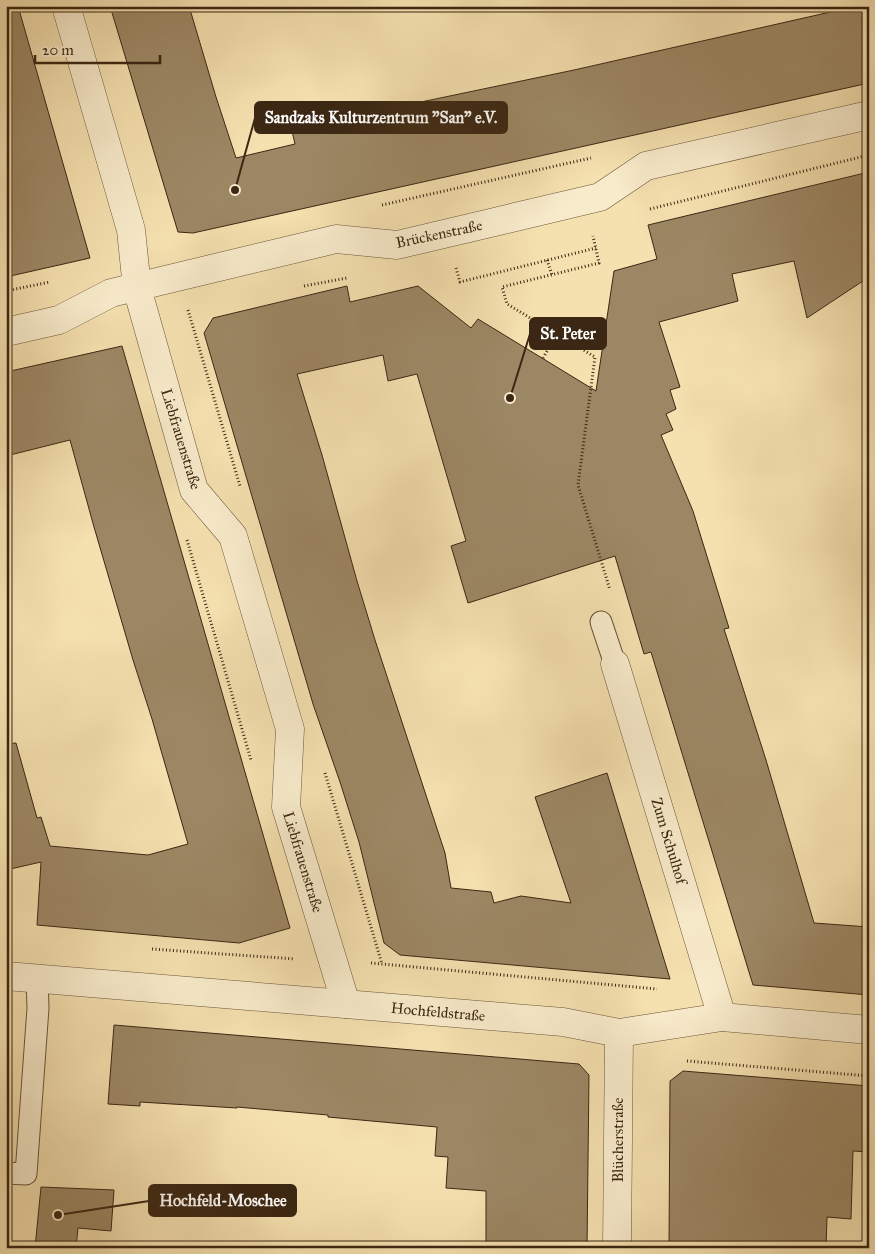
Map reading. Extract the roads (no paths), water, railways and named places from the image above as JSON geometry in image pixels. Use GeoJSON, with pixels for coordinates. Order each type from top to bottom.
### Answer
{"type":"FeatureCollection","features":[{"type":"Feature","properties":{"kind":"street","name":"Liebfrauenstraße"},"geometry":{"type":"LineString","coordinates":[[66,6],[131,230],[137,288],[194,490],[233,536],[285,711],[290,729],[286,807],[346,1004]]}},
{"type":"Feature","properties":{"kind":"street","name":"Brückenstraße"},"geometry":{"type":"LineString","coordinates":[[6,332],[60,320],[111,293],[336,240],[398,245],[600,197],[646,166],[869,116]]}},
{"type":"Feature","properties":{"kind":"street","name":"Zum Schulhof"},"geometry":{"type":"LineString","coordinates":[[614,664],[719,1006]]}},
{"type":"Feature","properties":{"kind":"street","name":"Hochfeldstraße"},"geometry":{"type":"LineString","coordinates":[[6,976],[563,1022],[618,1033],[719,1006],[869,1030]]}},
{"type":"Feature","properties":{"kind":"street","name":"Blücherstraße"},"geometry":{"type":"LineString","coordinates":[[617,1248],[618,1033]]}},
{"type":"Feature","properties":{"kind":"lane"},"geometry":{"type":"LineString","coordinates":[[602,622],[614,664]]}},
{"type":"Feature","properties":{"kind":"lane"},"geometry":{"type":"LineString","coordinates":[[6,1173],[26,1174],[38,1008],[37,978]]}},
{"type":"Feature","properties":{"kind":"place","name":"Sandzaks Kulturzentrum \"San\" e.V."},"geometry":{"type":"Point","coordinates":[235,190]}},
{"type":"Feature","properties":{"kind":"place","name":"St. Peter"},"geometry":{"type":"Point","coordinates":[510,398]}},
{"type":"Feature","properties":{"kind":"place","name":"Hochfeld-Moschee"},"geometry":{"type":"Point","coordinates":[58,1215]}}]}
